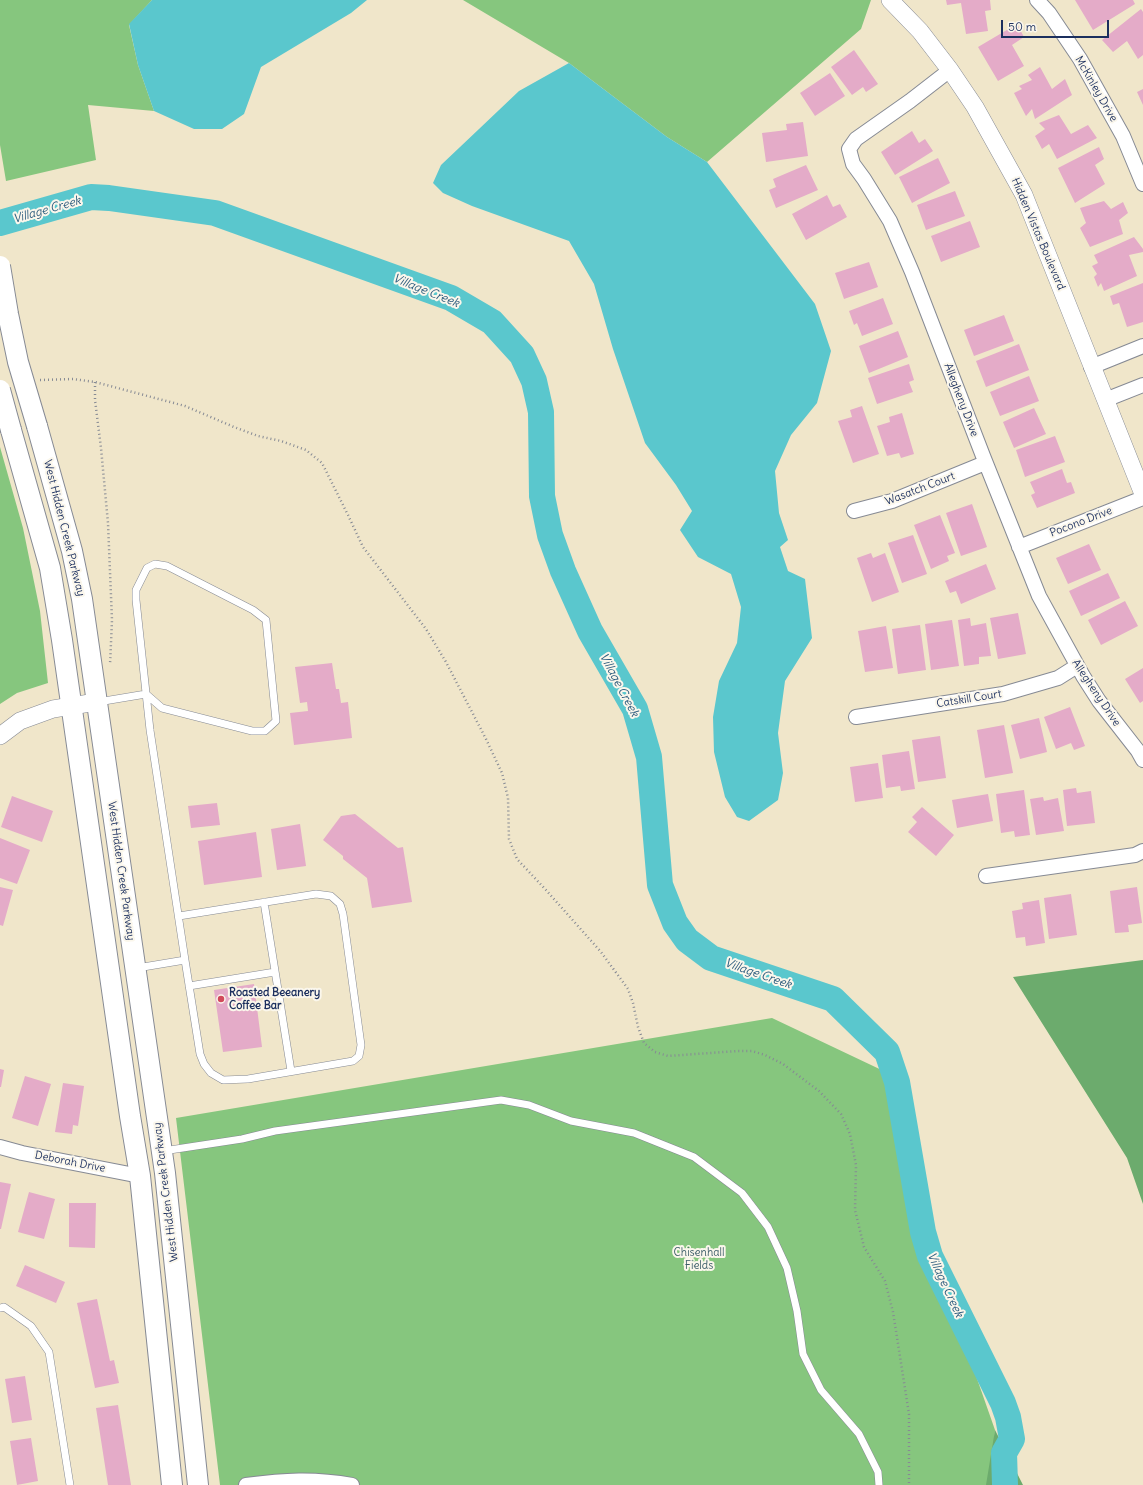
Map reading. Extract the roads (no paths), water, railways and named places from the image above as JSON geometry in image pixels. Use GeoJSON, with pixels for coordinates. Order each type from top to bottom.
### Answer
{"type":"FeatureCollection","features":[{"type":"Feature","properties":{"kind":"main road","name":"West Hidden Creek Parkway"},"geometry":{"type":"LineString","coordinates":[[0,266],[18,362],[73,558],[82,599],[162,1151],[198,1485]]}},
{"type":"Feature","properties":{"kind":"main road"},"geometry":{"type":"LineString","coordinates":[[0,390],[50,568],[62,640],[70,706],[140,1176],[172,1485]]}},
{"type":"Feature","properties":{"kind":"street","name":"Hidden Vistas Boulevard"},"geometry":{"type":"LineString","coordinates":[[890,0],[920,31],[950,70],[975,107],[1024,195],[1143,494]]}},
{"type":"Feature","properties":{"kind":"street","name":"McKinley Drive"},"geometry":{"type":"LineString","coordinates":[[1037,0],[1049,13],[1080,59],[1123,136],[1143,184]]}},
{"type":"Feature","properties":{"kind":"street","name":"Allegheny Drive"},"geometry":{"type":"LineString","coordinates":[[950,70],[910,102],[856,139],[849,149],[853,164],[890,221],[912,272],[985,463],[1039,596],[1077,666],[1099,701],[1138,751],[1143,760]]}},
{"type":"Feature","properties":{"kind":"street"},"geometry":{"type":"LineString","coordinates":[[1092,367],[1143,346]]}},
{"type":"Feature","properties":{"kind":"street"},"geometry":{"type":"LineString","coordinates":[[1105,400],[1143,385]]}},
{"type":"Feature","properties":{"kind":"street","name":"Wasatch Court"},"geometry":{"type":"LineString","coordinates":[[854,511],[892,501],[985,463]]}},
{"type":"Feature","properties":{"kind":"street","name":"Pocono Drive"},"geometry":{"type":"LineString","coordinates":[[1019,546],[1143,498]]}},
{"type":"Feature","properties":{"kind":"street","name":"Catskill Court"},"geometry":{"type":"LineString","coordinates":[[856,717],[1003,694],[1058,678],[1077,666]]}},
{"type":"Feature","properties":{"kind":"street"},"geometry":{"type":"LineString","coordinates":[[0,736],[20,722],[53,709],[96,702]]}},
{"type":"Feature","properties":{"kind":"street"},"geometry":{"type":"LineString","coordinates":[[986,876],[1136,855],[1143,851]]}},
{"type":"Feature","properties":{"kind":"street","name":"Deborah Drive"},"geometry":{"type":"LineString","coordinates":[[0,1147],[22,1153],[140,1176]]}},
{"type":"Feature","properties":{"kind":"street"},"geometry":{"type":"LineString","coordinates":[[246,1485],[304,1479],[330,1481],[352,1485]]}},
{"type":"Feature","properties":{"kind":"lane"},"geometry":{"type":"LineString","coordinates":[[146,694],[162,708],[252,731],[265,731],[276,721],[266,620],[253,610],[167,566],[156,564],[147,568],[136,590],[136,600],[146,694],[151,738],[200,1054],[204,1064],[211,1073],[223,1080],[248,1079],[353,1061],[358,1056],[361,1045],[343,914],[340,904],[331,896],[316,894],[179,916]]}},
{"type":"Feature","properties":{"kind":"lane"},"geometry":{"type":"LineString","coordinates":[[96,702],[146,694]]}},
{"type":"Feature","properties":{"kind":"lane"},"geometry":{"type":"LineString","coordinates":[[264,902],[291,1071]]}},
{"type":"Feature","properties":{"kind":"lane"},"geometry":{"type":"LineString","coordinates":[[135,968],[185,960]]}},
{"type":"Feature","properties":{"kind":"lane"},"geometry":{"type":"LineString","coordinates":[[189,986],[275,972]]}},
{"type":"Feature","properties":{"kind":"lane"},"geometry":{"type":"LineString","coordinates":[[162,1151],[242,1139],[275,1131],[501,1100],[529,1105],[571,1122],[634,1133],[694,1157],[742,1193],[768,1227],[787,1268],[797,1311],[803,1354],[821,1390],[859,1434],[878,1472],[879,1485]]}},
{"type":"Feature","properties":{"kind":"lane"},"geometry":{"type":"LineString","coordinates":[[0,1308],[4,1307],[31,1326],[49,1352],[70,1485]]}},
{"type":"Feature","properties":{"kind":"water"},"geometry":{"type":"Polygon","coordinates":[[[152,0],[367,0],[351,13],[261,67],[244,114],[222,129],[194,129],[154,111],[138,65],[129,24],[152,0]]]}},
{"type":"Feature","properties":{"kind":"water"},"geometry":{"type":"Polygon","coordinates":[[[569,63],[667,137],[707,162],[815,304],[831,351],[817,403],[791,435],[775,471],[779,513],[788,540],[780,547],[788,571],[805,579],[812,638],[785,681],[778,733],[783,773],[778,800],[749,821],[737,817],[725,797],[714,752],[713,717],[719,681],[737,643],[741,607],[731,574],[698,557],[680,530],[692,511],[676,485],[645,443],[613,349],[594,284],[569,241],[472,206],[443,193],[433,183],[441,165],[519,91],[569,63]]]}},
{"type":"Feature","properties":{"kind":"waterway","name":"Village Creek"},"geometry":{"type":"LineString","coordinates":[[0,223],[91,197],[109,198],[215,213],[451,298],[492,322],[522,355],[534,381],[541,412],[542,496],[550,535],[563,571],[590,631],[635,709],[649,757],[660,885],[675,923],[687,940],[711,958],[833,999],[887,1052],[897,1082],[923,1232],[930,1256],[1003,1403],[1008,1417],[1012,1439],[1004,1453],[1005,1485]]}},
{"type":"Feature","properties":{"kind":"place","name":"Roasted Beeanery Coffee Bar"},"geometry":{"type":"Point","coordinates":[221,999]}},
{"type":"Feature","properties":{"kind":"park label","name":"Chisenhall Fields"},"geometry":{"type":"Point","coordinates":[699,1259]}}]}
